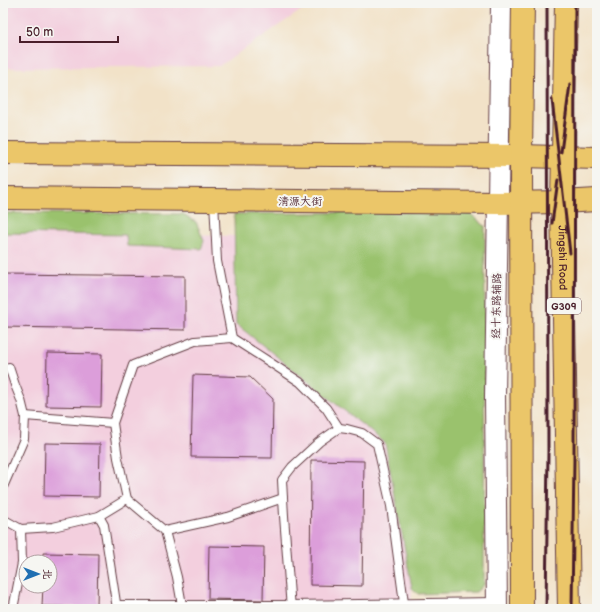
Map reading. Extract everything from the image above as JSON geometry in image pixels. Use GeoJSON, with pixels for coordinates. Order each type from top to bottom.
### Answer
{"type":"FeatureCollection","features":[{"type":"Feature","properties":{"kind":"main road"},"geometry":{"type":"LineString","coordinates":[[522,609],[521,156],[523,3]]}},
{"type":"Feature","properties":{"kind":"main road","name":"Jingshi Road"},"geometry":{"type":"LineString","coordinates":[[566,3],[562,202],[570,609]]}},
{"type":"Feature","properties":{"kind":"main road"},"geometry":{"type":"LineString","coordinates":[[3,152],[521,156],[597,158]]}},
{"type":"Feature","properties":{"kind":"main road","name":"清源大街"},"geometry":{"type":"LineString","coordinates":[[3,198],[498,203],[597,200]]}},
{"type":"Feature","properties":{"kind":"street","name":"经十东路辅路"},"geometry":{"type":"LineString","coordinates":[[497,606],[495,397],[501,3]]}},
{"type":"Feature","properties":{"kind":"lane"},"geometry":{"type":"LineString","coordinates":[[214,200],[217,261],[232,338]]}},
{"type":"Feature","properties":{"kind":"lane"},"geometry":{"type":"LineString","coordinates":[[182,605],[177,577],[165,531],[127,499],[118,458],[113,423],[133,365],[195,341],[232,338],[300,382],[326,408],[338,428]]}},
{"type":"Feature","properties":{"kind":"lane"},"geometry":{"type":"LineString","coordinates":[[3,487],[24,439],[26,416],[9,367]]}},
{"type":"Feature","properties":{"kind":"lane"},"geometry":{"type":"LineString","coordinates":[[26,416],[113,423]]}},
{"type":"Feature","properties":{"kind":"lane"},"geometry":{"type":"LineString","coordinates":[[290,607],[282,480],[292,467],[319,442],[338,428],[347,429],[362,434],[377,444],[391,506],[403,606]]}},
{"type":"Feature","properties":{"kind":"lane"},"geometry":{"type":"LineString","coordinates":[[165,531],[228,517],[283,498]]}},
{"type":"Feature","properties":{"kind":"lane"},"geometry":{"type":"LineString","coordinates":[[3,519],[21,529],[53,527],[99,516],[127,499]]}},
{"type":"Feature","properties":{"kind":"lane"},"geometry":{"type":"LineString","coordinates":[[99,516],[104,525],[117,607],[182,605],[290,607],[497,606]]}},
{"type":"Feature","properties":{"kind":"lane"},"geometry":{"type":"LineString","coordinates":[[12,609],[22,563],[21,529]]}},
{"type":"Feature","properties":{"kind":"shaded area"},"geometry":{"type":"Polygon","coordinates":[[[3,3],[312,3],[219,66],[3,68],[3,3]]]}},
{"type":"Feature","properties":{"kind":"shaded area"},"geometry":{"type":"Polygon","coordinates":[[[3,233],[234,236],[236,324],[385,443],[412,588],[411,609],[3,609],[3,233]]]}},
{"type":"Feature","properties":{"kind":"green space"},"geometry":{"type":"Polygon","coordinates":[[[467,211],[485,226],[484,585],[476,592],[418,594],[412,588],[385,443],[236,324],[234,214],[467,211]]]}},
{"type":"Feature","properties":{"kind":"green space"},"geometry":{"type":"Polygon","coordinates":[[[3,213],[183,214],[196,222],[204,241],[201,249],[127,246],[126,235],[3,233],[3,213]]]}},
{"type":"Feature","properties":{"kind":"building"},"geometry":{"type":"Polygon","coordinates":[[[3,274],[185,276],[185,330],[3,327],[3,274]]]}},
{"type":"Feature","properties":{"kind":"building"},"geometry":{"type":"Polygon","coordinates":[[[47,353],[102,354],[101,407],[46,406],[47,353]]]}},
{"type":"Feature","properties":{"kind":"building"},"geometry":{"type":"Polygon","coordinates":[[[193,375],[250,377],[273,399],[272,458],[191,457],[193,375]]]}},
{"type":"Feature","properties":{"kind":"building"},"geometry":{"type":"Polygon","coordinates":[[[45,443],[100,444],[99,497],[44,496],[45,443]]]}},
{"type":"Feature","properties":{"kind":"building"},"geometry":{"type":"Polygon","coordinates":[[[311,460],[364,461],[362,586],[310,585],[311,460]]]}},
{"type":"Feature","properties":{"kind":"building"},"geometry":{"type":"Polygon","coordinates":[[[209,546],[264,547],[263,600],[208,599],[209,546]]]}},
{"type":"Feature","properties":{"kind":"building"},"geometry":{"type":"Polygon","coordinates":[[[43,553],[98,554],[97,607],[42,606],[43,594],[58,594],[58,554],[43,553]]]}},
{"type":"Feature","properties":{"kind":"railway"},"geometry":{"type":"LineString","coordinates":[[546,609],[548,451],[547,3]]}},
{"type":"Feature","properties":{"kind":"railway"},"geometry":{"type":"LineString","coordinates":[[572,609],[574,461],[575,3]]}},
{"type":"Feature","properties":{"kind":"railway"},"geometry":{"type":"LineString","coordinates":[[561,152],[570,84]]}},
{"type":"Feature","properties":{"kind":"railway"},"geometry":{"type":"LineString","coordinates":[[552,100],[570,253]]}},
{"type":"Feature","properties":{"kind":"railway"},"geometry":{"type":"LineString","coordinates":[[552,223],[558,180]]}}]}
